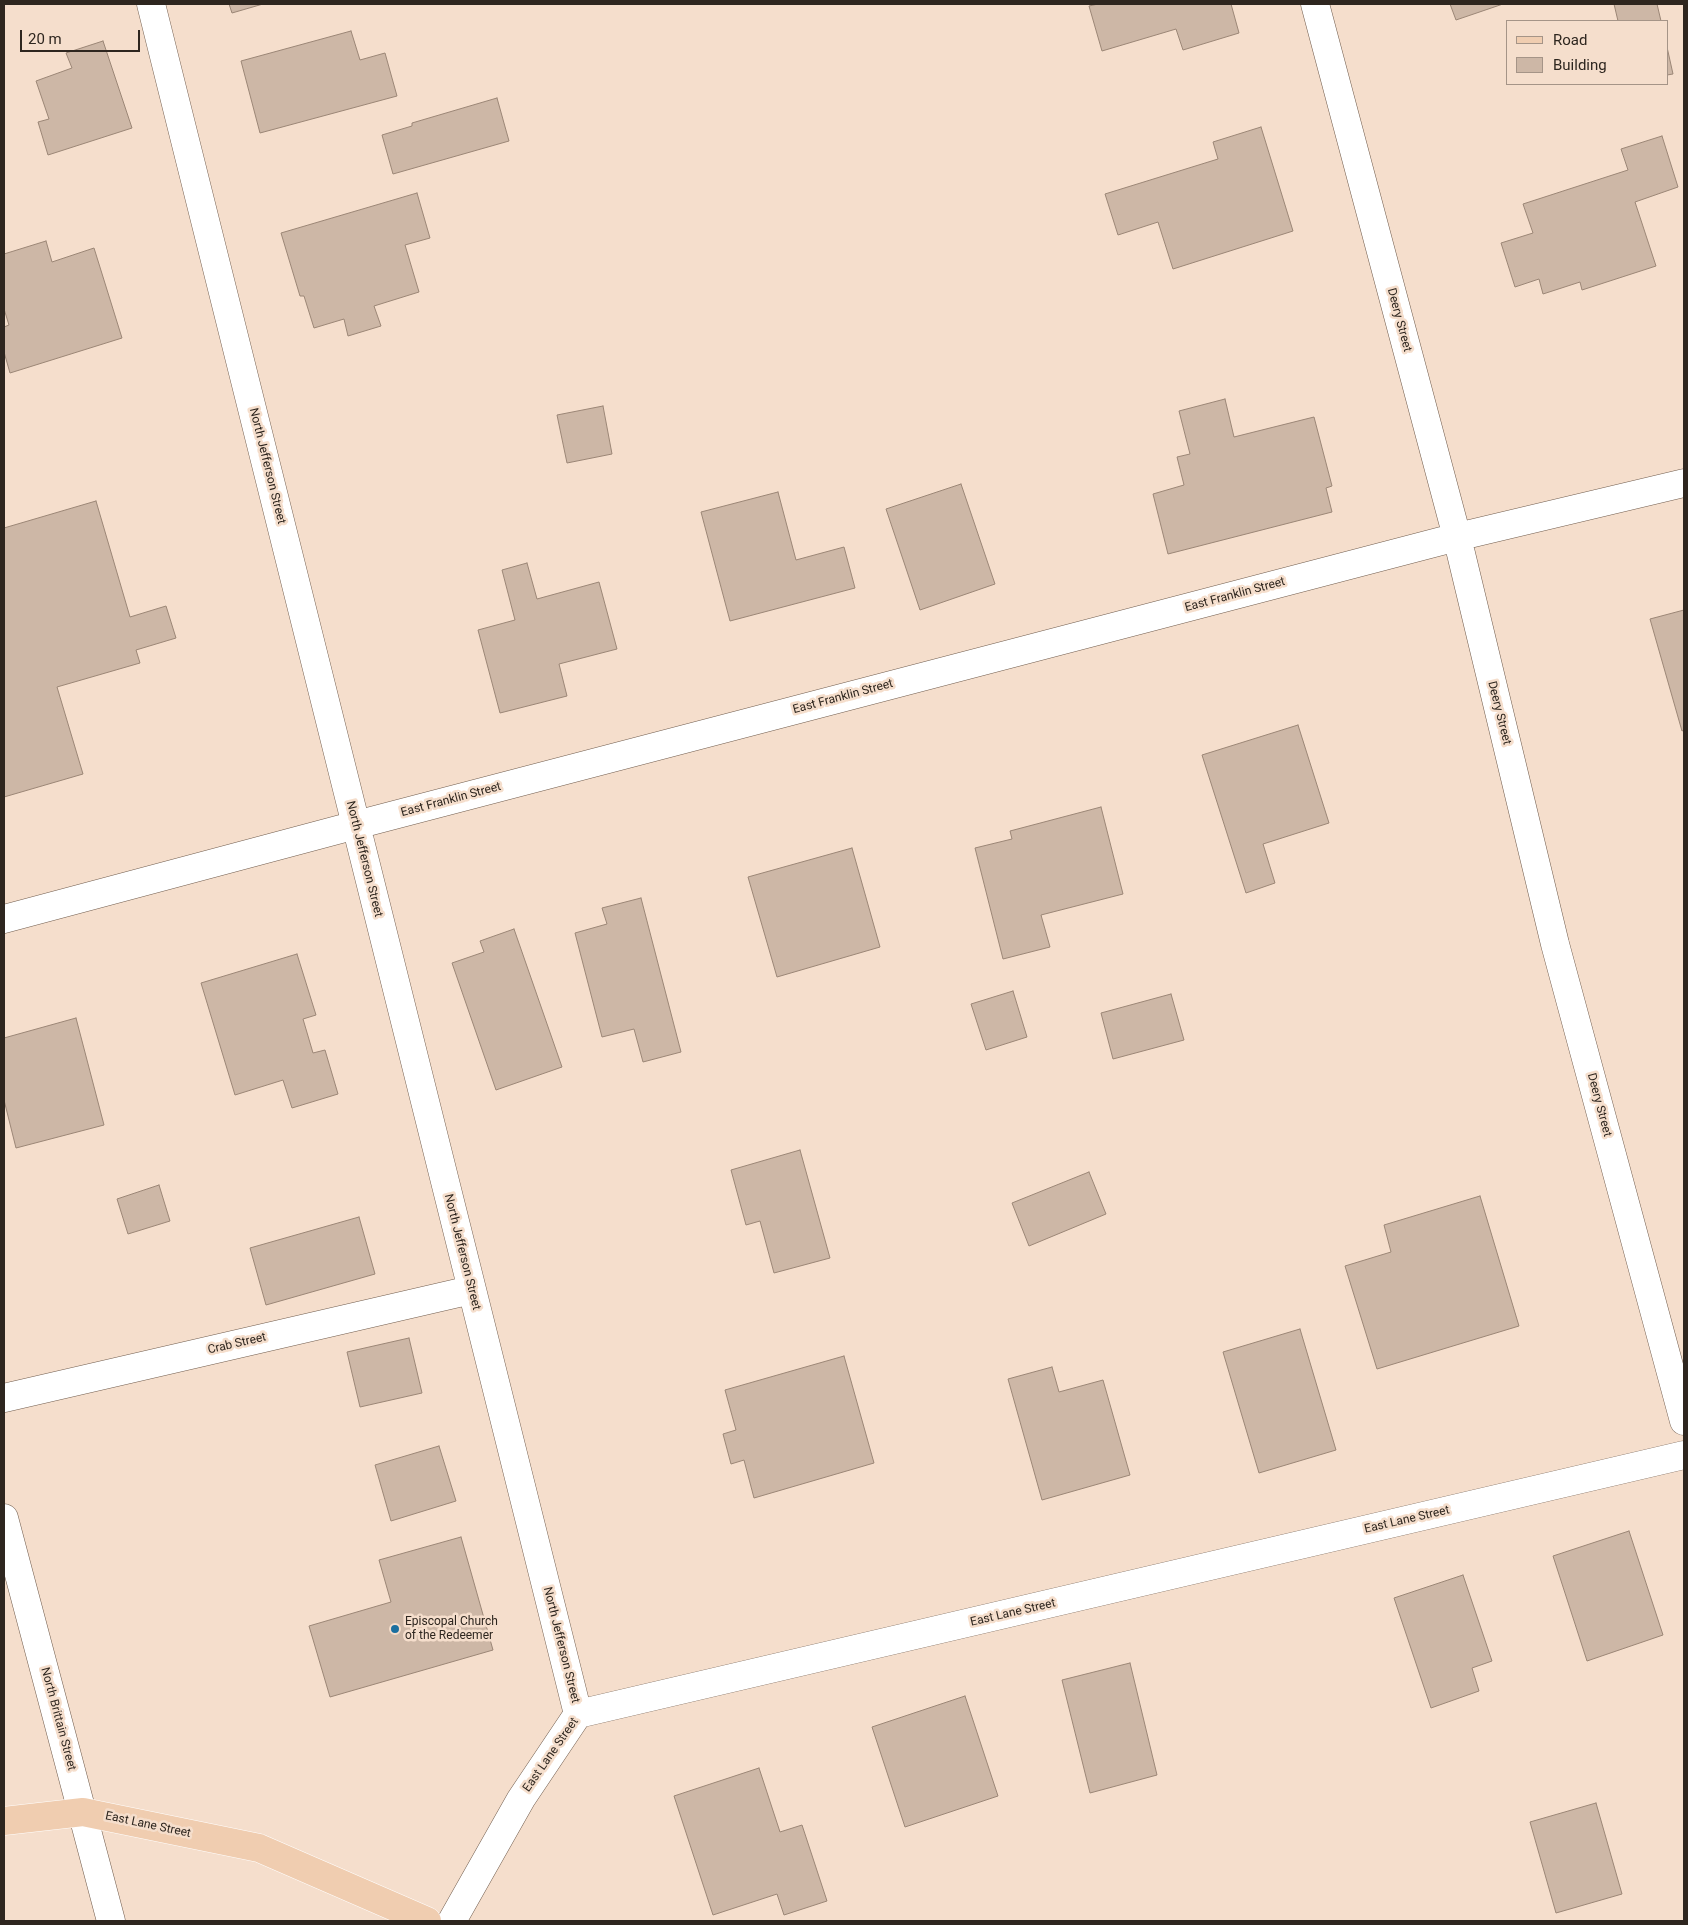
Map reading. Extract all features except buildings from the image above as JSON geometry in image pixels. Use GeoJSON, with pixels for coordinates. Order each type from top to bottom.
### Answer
{"type":"FeatureCollection","features":[{"type":"Feature","properties":{"kind":"main road","name":"East Lane Street"},"geometry":{"type":"LineString","coordinates":[[4,1821],[83,1812],[259,1848],[427,1921]]}},
{"type":"Feature","properties":{"kind":"street","name":"North Jefferson Street"},"geometry":{"type":"LineString","coordinates":[[152,4],[578,1714]]}},
{"type":"Feature","properties":{"kind":"street","name":"Deery Street"},"geometry":{"type":"LineString","coordinates":[[1315,4],[1457,537],[1555,944],[1684,1421]]}},
{"type":"Feature","properties":{"kind":"street","name":"East Franklin Street"},"geometry":{"type":"LineString","coordinates":[[4,919],[1457,537],[1684,483]]}},
{"type":"Feature","properties":{"kind":"street","name":"Crab Street"},"geometry":{"type":"LineString","coordinates":[[4,1398],[471,1290]]}},
{"type":"Feature","properties":{"kind":"street","name":"East Lane Street"},"geometry":{"type":"LineString","coordinates":[[452,1921],[521,1799],[578,1714],[1684,1455]]}},
{"type":"Feature","properties":{"kind":"street","name":"North Brittain Street"},"geometry":{"type":"LineString","coordinates":[[4,1518],[111,1921]]}},
{"type":"Feature","properties":{"kind":"place","name":"Episcopal Church of the Redeemer"},"geometry":{"type":"Point","coordinates":[395,1629]}}]}
